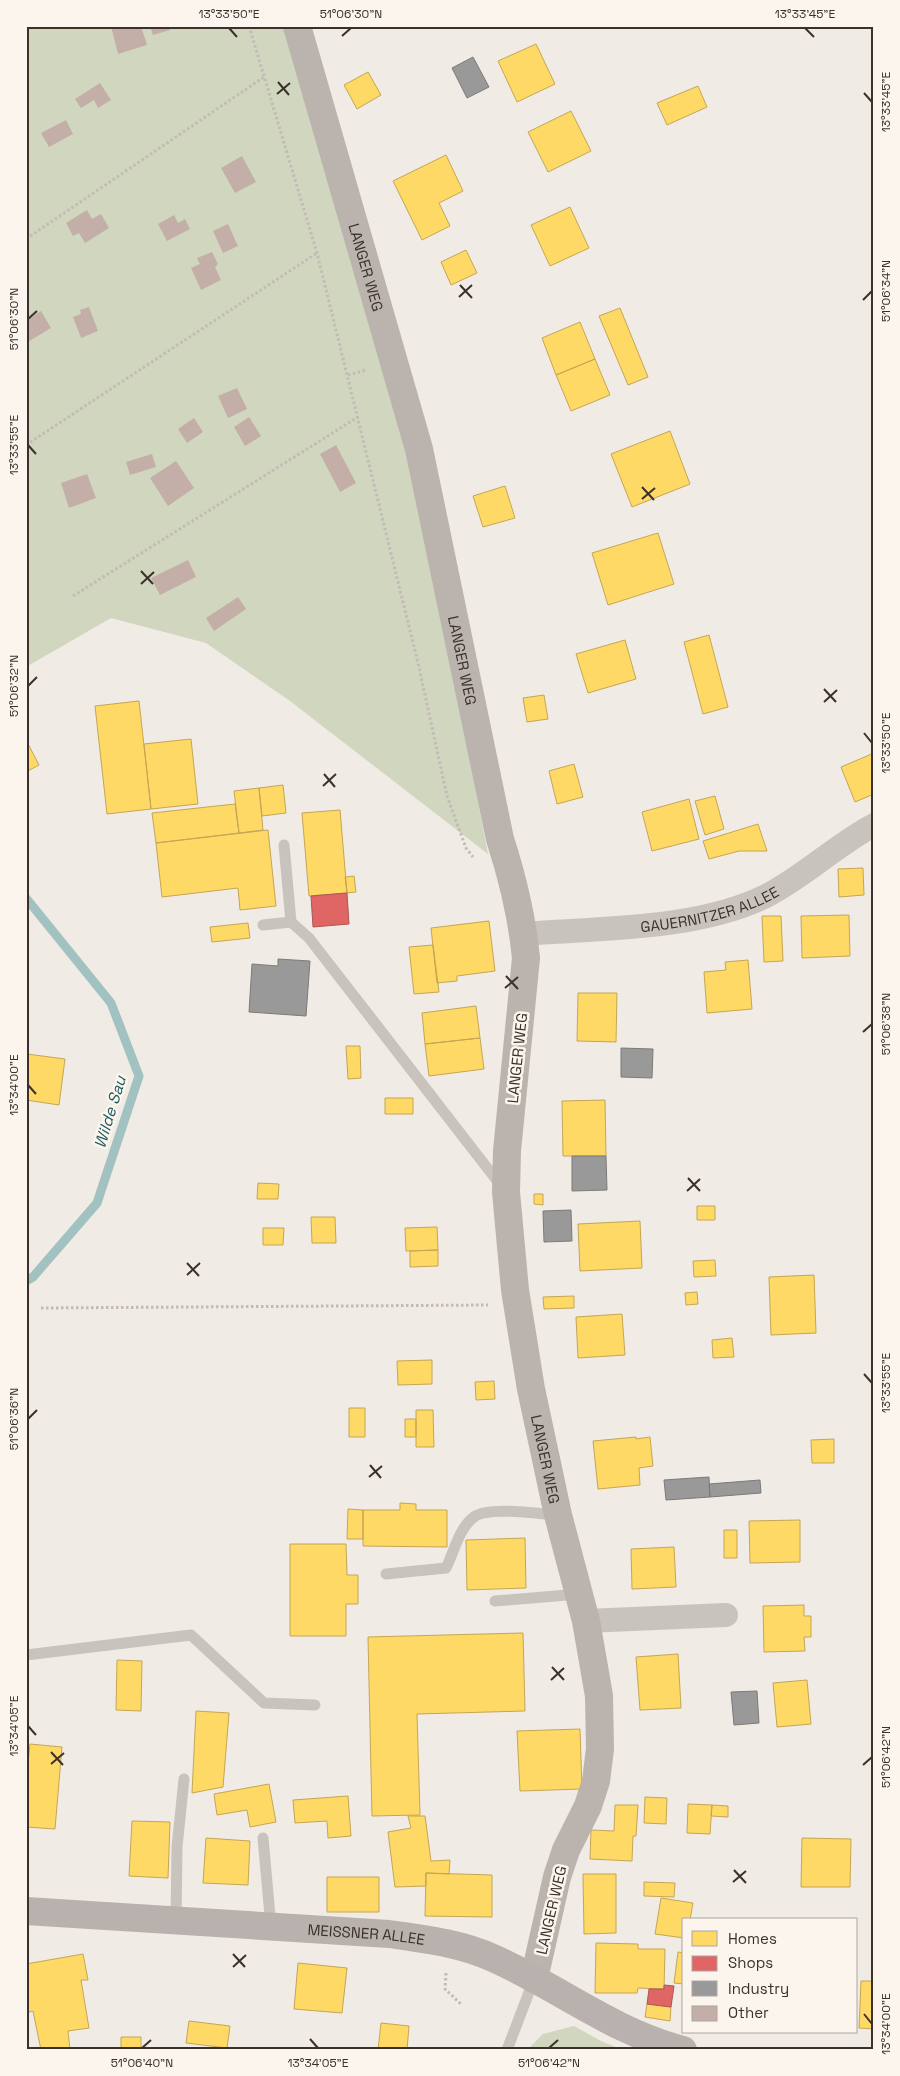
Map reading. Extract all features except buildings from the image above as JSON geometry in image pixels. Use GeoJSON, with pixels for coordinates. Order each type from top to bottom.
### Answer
{"type":"FeatureCollection","features":[{"type":"Feature","properties":{"kind":"main road","name":"MEISSNER ALLEE"},"geometry":{"type":"LineString","coordinates":[[26,1911],[389,1934],[448,1944],[492,1957],[534,1979],[587,2011],[632,2032],[683,2050]]}},
{"type":"Feature","properties":{"kind":"street","name":"LANGER WEG"},"geometry":{"type":"LineString","coordinates":[[297,26],[419,449],[500,839],[514,884],[524,934],[526,958],[507,1151],[506,1192],[516,1305],[531,1389],[558,1515],[586,1620],[599,1696],[600,1749],[596,1782],[588,1806],[566,1850],[557,1877],[534,1979]]}},
{"type":"Feature","properties":{"kind":"street","name":"GAUERNITZER ALLEE"},"geometry":{"type":"LineString","coordinates":[[524,934],[697,918],[735,909],[767,895],[797,877],[855,835],[874,825]]}},
{"type":"Feature","properties":{"kind":"street"},"geometry":{"type":"LineString","coordinates":[[586,1620],[726,1614]]}},
{"type":"Feature","properties":{"kind":"lane"},"geometry":{"type":"LineString","coordinates":[[284,846],[291,922],[309,938],[506,1192]]}},
{"type":"Feature","properties":{"kind":"lane"},"geometry":{"type":"LineString","coordinates":[[263,925],[291,922]]}},
{"type":"Feature","properties":{"kind":"lane"},"geometry":{"type":"LineString","coordinates":[[386,1574],[446,1568],[461,1532],[474,1516],[492,1512],[558,1515]]}},
{"type":"Feature","properties":{"kind":"lane"},"geometry":{"type":"LineString","coordinates":[[495,1601],[579,1594]]}},
{"type":"Feature","properties":{"kind":"lane"},"geometry":{"type":"LineString","coordinates":[[26,1655],[191,1635],[264,1703],[315,1705]]}},
{"type":"Feature","properties":{"kind":"lane"},"geometry":{"type":"LineString","coordinates":[[176,1920],[177,1847],[184,1779]]}},
{"type":"Feature","properties":{"kind":"lane"},"geometry":{"type":"LineString","coordinates":[[263,1838],[270,1926]]}},
{"type":"Feature","properties":{"kind":"lane"},"geometry":{"type":"LineString","coordinates":[[507,2050],[534,1979]]}},
{"type":"Feature","properties":{"kind":"path"},"geometry":{"type":"LineString","coordinates":[[249,26],[317,253],[418,663],[447,796],[466,848],[479,863],[514,884]]}},
{"type":"Feature","properties":{"kind":"path"},"geometry":{"type":"LineString","coordinates":[[26,239],[264,77]]}},
{"type":"Feature","properties":{"kind":"path"},"geometry":{"type":"LineString","coordinates":[[26,445],[317,253]]}},
{"type":"Feature","properties":{"kind":"path"},"geometry":{"type":"LineString","coordinates":[[73,596],[358,417]]}},
{"type":"Feature","properties":{"kind":"path"},"geometry":{"type":"LineString","coordinates":[[41,1308],[516,1305]]}},
{"type":"Feature","properties":{"kind":"path"},"geometry":{"type":"LineString","coordinates":[[448,1944],[445,1989],[462,2005]]}},
{"type":"Feature","properties":{"kind":"green space"},"geometry":{"type":"Polygon","coordinates":[[[26,26],[284,26],[421,504],[488,854],[290,701],[206,643],[111,618],[26,667],[26,26]]]}},
{"type":"Feature","properties":{"kind":"green space"},"geometry":{"type":"Polygon","coordinates":[[[574,2026],[601,2041],[623,2050],[527,2050],[543,2034],[574,2026]]]}},
{"type":"Feature","properties":{"kind":"waterway","name":"Wilde Sau"},"geometry":{"type":"LineString","coordinates":[[26,898],[111,1003],[139,1076],[97,1203],[33,1277],[26,1281]]}}]}
